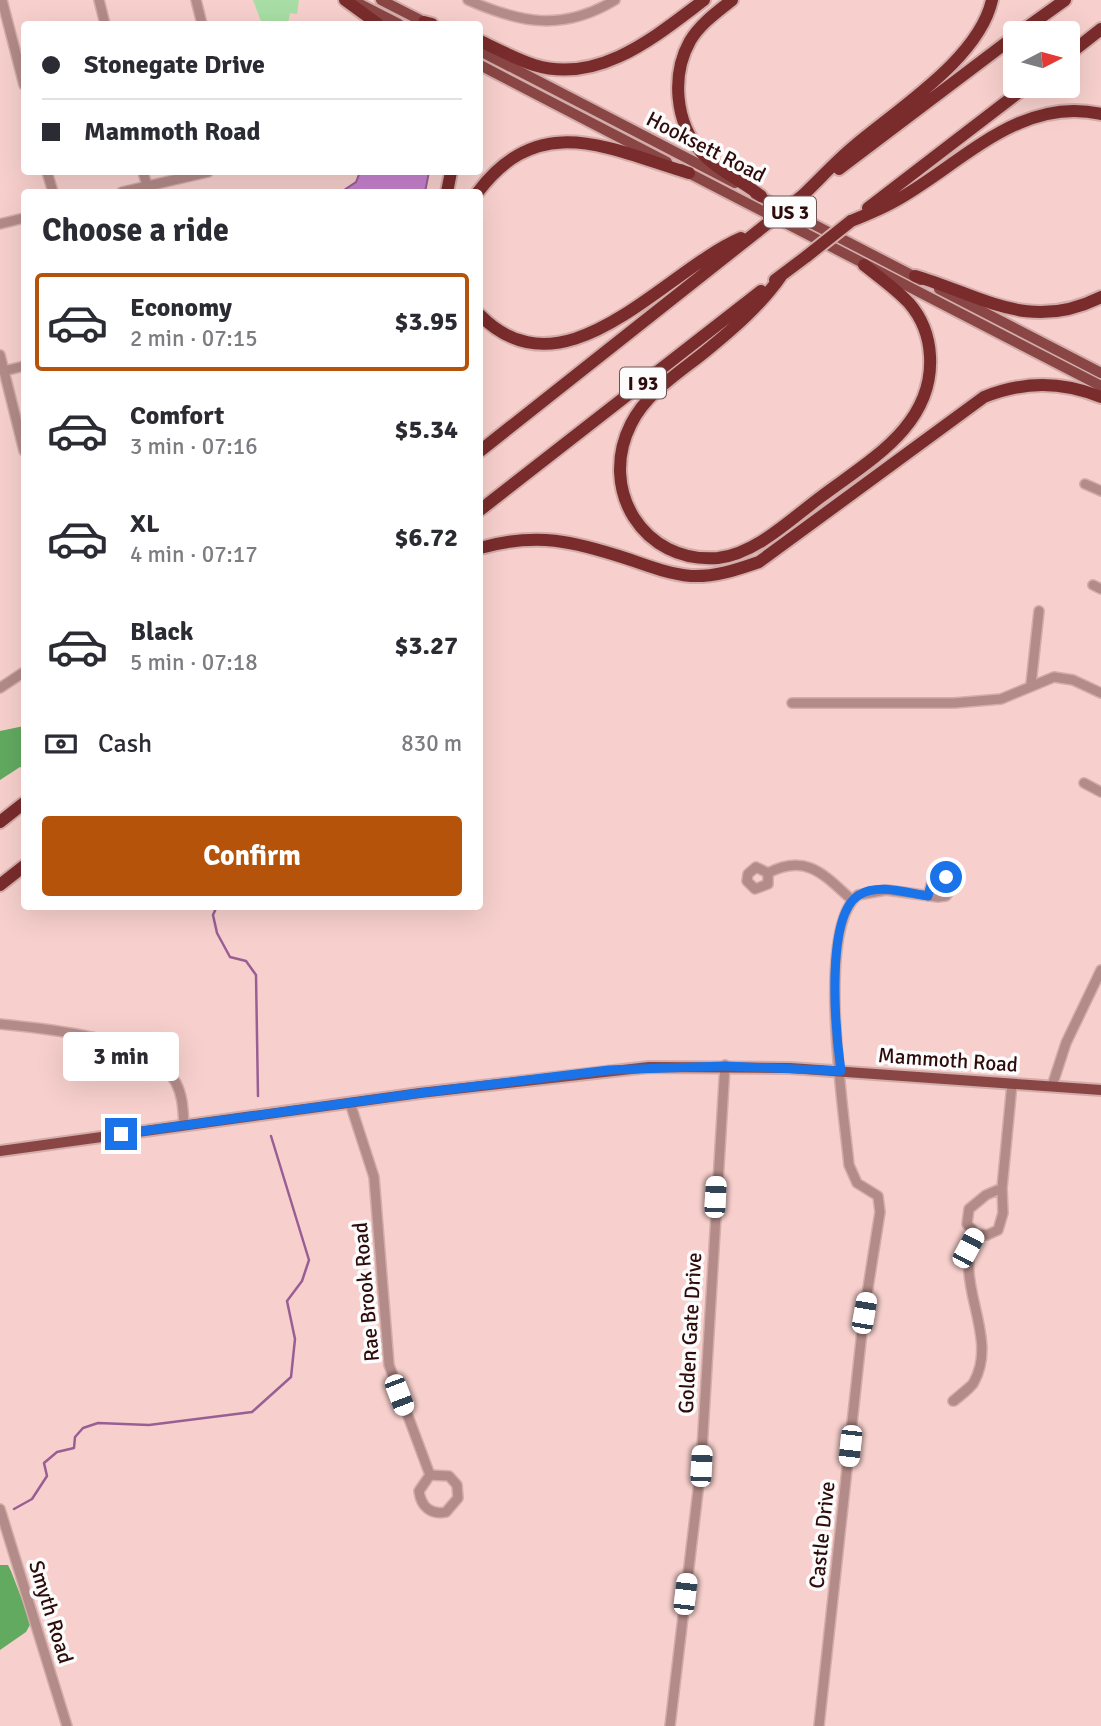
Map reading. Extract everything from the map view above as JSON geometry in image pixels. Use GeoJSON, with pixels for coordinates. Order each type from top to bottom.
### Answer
{"type":"FeatureCollection","features":[{"type":"Feature","properties":{"kind":"highway"},"geometry":{"type":"LineString","coordinates":[[345,0],[374,21]]}},
{"type":"Feature","properties":{"kind":"highway"},"geometry":{"type":"LineString","coordinates":[[483,42],[535,65],[585,67],[634,50],[704,0]]}},
{"type":"Feature","properties":{"kind":"highway"},"geometry":{"type":"LineString","coordinates":[[732,0],[703,24],[690,41],[680,69],[679,98],[687,129],[701,151],[713,164],[761,197]]}},
{"type":"Feature","properties":{"kind":"highway"},"geometry":{"type":"LineString","coordinates":[[802,196],[849,150],[953,62],[975,39],[990,12],[992,0]]}},
{"type":"Feature","properties":{"kind":"highway","name":"I 93"},"geometry":{"type":"LineString","coordinates":[[1036,21],[1065,0]]}},
{"type":"Feature","properties":{"kind":"highway"},"geometry":{"type":"LineString","coordinates":[[1080,46],[1101,29]]}},
{"type":"Feature","properties":{"kind":"highway","name":"I 93"},"geometry":{"type":"LineString","coordinates":[[483,449],[802,196],[1003,45]]}},
{"type":"Feature","properties":{"kind":"highway","name":"I 93"},"geometry":{"type":"LineString","coordinates":[[483,508],[1011,98]]}},
{"type":"Feature","properties":{"kind":"highway"},"geometry":{"type":"LineString","coordinates":[[851,221],[895,201],[988,140],[1027,120],[1077,111],[1101,114]]}},
{"type":"Feature","properties":{"kind":"highway"},"geometry":{"type":"LineString","coordinates":[[481,189],[514,159],[559,143],[606,145],[689,173]]}},
{"type":"Feature","properties":{"kind":"highway"},"geometry":{"type":"LineString","coordinates":[[483,318],[499,332],[523,341],[548,344],[577,339],[613,321],[712,253],[758,231]]}},
{"type":"Feature","properties":{"kind":"highway"},"geometry":{"type":"LineString","coordinates":[[781,276],[768,295],[653,393],[631,423],[621,449],[620,483],[629,514],[647,535],[673,550],[696,558],[720,558],[743,550],[771,534],[893,441],[915,417],[930,375],[925,329],[909,303],[864,265]]}},
{"type":"Feature","properties":{"kind":"highway"},"geometry":{"type":"LineString","coordinates":[[915,276],[1002,308],[1024,313],[1062,311],[1101,297]]}},
{"type":"Feature","properties":{"kind":"highway"},"geometry":{"type":"LineString","coordinates":[[483,547],[530,538],[567,540],[666,572],[691,576],[723,574],[760,562],[984,397],[1016,386],[1053,384],[1101,397]]}},
{"type":"Feature","properties":{"kind":"highway"},"geometry":{"type":"LineString","coordinates":[[0,822],[21,805]]}},
{"type":"Feature","properties":{"kind":"highway"},"geometry":{"type":"LineString","coordinates":[[0,885],[21,868]]}},
{"type":"Feature","properties":{"kind":"main road"},"geometry":{"type":"LineString","coordinates":[[351,0],[393,21]]}},
{"type":"Feature","properties":{"kind":"main road"},"geometry":{"type":"LineString","coordinates":[[381,0],[422,21]]}},
{"type":"Feature","properties":{"kind":"main road","name":"Hooksett Road"},"geometry":{"type":"LineString","coordinates":[[483,53],[1101,373]]}},
{"type":"Feature","properties":{"kind":"main road","name":"Hooksett Road"},"geometry":{"type":"LineString","coordinates":[[483,67],[1101,386]]}},
{"type":"Feature","properties":{"kind":"main road","name":"Mammoth Road"},"geometry":{"type":"LineString","coordinates":[[0,1152],[559,1075],[649,1067],[725,1066],[841,1071],[1101,1090]]}},
{"type":"Feature","properties":{"kind":"street"},"geometry":{"type":"LineString","coordinates":[[2,0],[21,73]]}},
{"type":"Feature","properties":{"kind":"street"},"geometry":{"type":"LineString","coordinates":[[99,0],[104,21]]}},
{"type":"Feature","properties":{"kind":"street"},"geometry":{"type":"LineString","coordinates":[[196,0],[201,21]]}},
{"type":"Feature","properties":{"kind":"street"},"geometry":{"type":"LineString","coordinates":[[468,0],[495,12],[527,21],[553,21],[591,12],[615,0]]}},
{"type":"Feature","properties":{"kind":"street"},"geometry":{"type":"LineString","coordinates":[[495,12],[498,0]]}},
{"type":"Feature","properties":{"kind":"street"},"geometry":{"type":"LineString","coordinates":[[148,189],[197,175]]}},
{"type":"Feature","properties":{"kind":"street"},"geometry":{"type":"LineString","coordinates":[[0,224],[21,219]]}},
{"type":"Feature","properties":{"kind":"street"},"geometry":{"type":"LineString","coordinates":[[0,355],[21,439]]}},
{"type":"Feature","properties":{"kind":"street"},"geometry":{"type":"LineString","coordinates":[[4,371],[21,367]]}},
{"type":"Feature","properties":{"kind":"street"},"geometry":{"type":"LineString","coordinates":[[1085,484],[1101,491]]}},
{"type":"Feature","properties":{"kind":"street"},"geometry":{"type":"LineString","coordinates":[[1031,684],[1039,611]]}},
{"type":"Feature","properties":{"kind":"street"},"geometry":{"type":"LineString","coordinates":[[0,688],[21,674]]}},
{"type":"Feature","properties":{"kind":"street"},"geometry":{"type":"LineString","coordinates":[[792,703],[954,703],[1001,699],[1031,684],[1063,677],[1101,693]]}},
{"type":"Feature","properties":{"kind":"street"},"geometry":{"type":"LineString","coordinates":[[1084,783],[1101,792]]}},
{"type":"Feature","properties":{"kind":"street"},"geometry":{"type":"LineString","coordinates":[[768,873],[789,864],[804,865],[826,876],[852,900],[872,890],[928,896]]}},
{"type":"Feature","properties":{"kind":"street","name":"Castle Drive"},"geometry":{"type":"LineString","coordinates":[[819,1726],[864,1313],[880,1212],[878,1196],[857,1183],[851,1174],[835,1024],[834,976],[843,921],[852,900]]}},
{"type":"Feature","properties":{"kind":"street"},"geometry":{"type":"LineString","coordinates":[[1052,1086],[1066,1043],[1101,970]]}},
{"type":"Feature","properties":{"kind":"street"},"geometry":{"type":"LineString","coordinates":[[0,1024],[94,1038],[136,1051],[160,1064],[181,1093],[184,1125]]}},
{"type":"Feature","properties":{"kind":"street","name":"Golden Gate Drive"},"geometry":{"type":"LineString","coordinates":[[670,1726],[701,1466],[725,1066]]}},
{"type":"Feature","properties":{"kind":"street"},"geometry":{"type":"LineString","coordinates":[[1002,1188],[986,1195],[969,1209],[967,1224],[976,1234],[987,1235],[998,1230],[1003,1213],[1002,1188],[1012,1084]]}},
{"type":"Feature","properties":{"kind":"street","name":"Rae Brook Road"},"geometry":{"type":"LineString","coordinates":[[350,1103],[374,1177],[389,1365],[430,1475]]}},
{"type":"Feature","properties":{"kind":"street"},"geometry":{"type":"LineString","coordinates":[[973,1384],[980,1364],[981,1337],[968,1274],[968,1248],[976,1234]]}},
{"type":"Feature","properties":{"kind":"street"},"geometry":{"type":"LineString","coordinates":[[430,1475],[449,1476],[457,1485],[456,1503],[446,1511],[433,1512],[423,1504],[419,1491],[430,1475]]}},
{"type":"Feature","properties":{"kind":"street","name":"Smyth Road"},"geometry":{"type":"LineString","coordinates":[[0,1509],[67,1726]]}},
{"type":"Feature","properties":{"kind":"green space"},"geometry":{"type":"Polygon","coordinates":[[[253,0],[299,0],[297,14],[290,13],[289,21],[261,21],[253,0]]]}},
{"type":"Feature","properties":{"kind":"green space"},"geometry":{"type":"Polygon","coordinates":[[[21,727],[21,767],[0,780],[0,731],[21,727]]]}},
{"type":"Feature","properties":{"kind":"green space"},"geometry":{"type":"Polygon","coordinates":[[[0,1565],[8,1565],[31,1623],[26,1632],[0,1650],[0,1565]]]}},
{"type":"Feature","properties":{"kind":"shaded area"},"geometry":{"type":"Polygon","coordinates":[[[359,175],[428,175],[426,189],[346,189],[356,182],[359,175]]]}},
{"type":"Feature","properties":{"kind":"waterway"},"geometry":{"type":"LineString","coordinates":[[215,910],[213,915],[217,933],[230,957],[246,961],[256,975],[258,1096]]}},
{"type":"Feature","properties":{"kind":"waterway"},"geometry":{"type":"LineString","coordinates":[[14,1509],[32,1499],[47,1476],[44,1463],[57,1452],[74,1448],[75,1437],[83,1428],[98,1423],[149,1425],[252,1412],[291,1377],[295,1339],[287,1301],[302,1281],[309,1260],[271,1136]]}},
{"type":"Feature","properties":{"kind":"route"},"geometry":{"type":"LineString","coordinates":[[121,1134],[609,1070],[725,1066],[841,1071],[835,1024],[834,976],[848,906],[858,895],[872,890],[928,896],[929,884],[933,878],[939,875],[946,877]]}}]}
